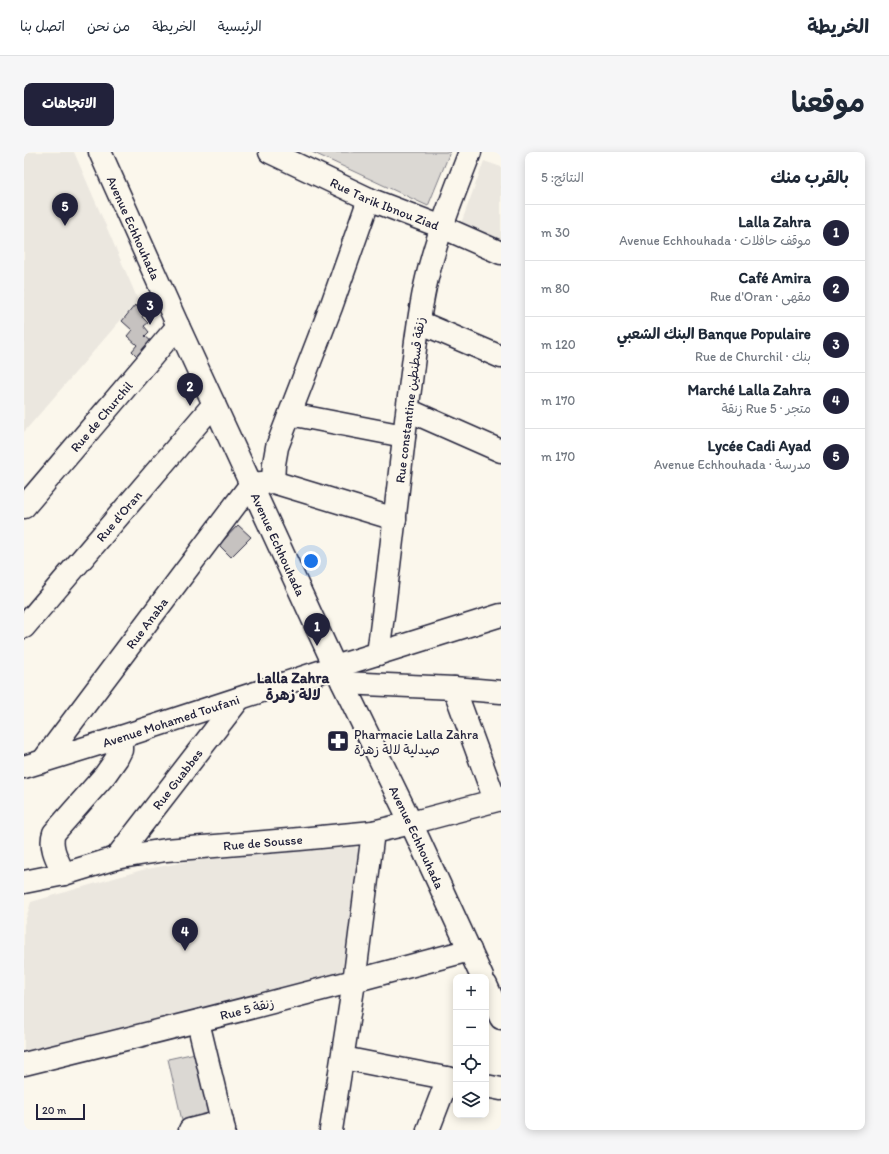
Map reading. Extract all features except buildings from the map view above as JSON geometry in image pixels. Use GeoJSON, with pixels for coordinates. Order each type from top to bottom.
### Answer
{"type":"FeatureCollection","features":[{"type":"Feature","properties":{"kind":"street","name":"Avenue Echhouhada"},"geometry":{"type":"LineString","coordinates":[[100,152],[178,326],[339,675],[411,823],[481,974]]}},
{"type":"Feature","properties":{"kind":"street","name":"Rue Tarik Ibnou Ziad"},"geometry":{"type":"LineString","coordinates":[[270,152],[369,199],[442,227],[501,253]]}},
{"type":"Feature","properties":{"kind":"street","name":"Rue constantine زنقة قسطنطين"},"geometry":{"type":"LineString","coordinates":[[378,654],[404,436],[419,322],[427,278],[442,227],[470,152]]}},
{"type":"Feature","properties":{"kind":"street"},"geometry":{"type":"LineString","coordinates":[[273,482],[276,447],[332,307],[369,199]]}},
{"type":"Feature","properties":{"kind":"street"},"geometry":{"type":"LineString","coordinates":[[419,322],[501,357]]}},
{"type":"Feature","properties":{"kind":"street","name":"Rue de Churchil"},"geometry":{"type":"LineString","coordinates":[[24,507],[178,326]]}},
{"type":"Feature","properties":{"kind":"street","name":"Rue d'Oran"},"geometry":{"type":"LineString","coordinates":[[24,628],[214,404]]}},
{"type":"Feature","properties":{"kind":"street"},"geometry":{"type":"LineString","coordinates":[[408,410],[501,451]]}},
{"type":"Feature","properties":{"kind":"street"},"geometry":{"type":"LineString","coordinates":[[290,414],[404,436]]}},
{"type":"Feature","properties":{"kind":"street"},"geometry":{"type":"LineString","coordinates":[[251,484],[273,482],[395,519]]}},
{"type":"Feature","properties":{"kind":"street","name":"Rue Anaba"},"geometry":{"type":"LineString","coordinates":[[33,764],[251,484]]}},
{"type":"Feature","properties":{"kind":"street","name":"Avenue Mohamed Toufani"},"geometry":{"type":"LineString","coordinates":[[33,764],[121,738],[239,699],[339,675],[378,654],[501,615]]}},
{"type":"Feature","properties":{"kind":"street"},"geometry":{"type":"LineString","coordinates":[[339,675],[501,692]]}},
{"type":"Feature","properties":{"kind":"street"},"geometry":{"type":"LineString","coordinates":[[454,688],[498,799]]}},
{"type":"Feature","properties":{"kind":"street","name":"Rue Guabbes"},"geometry":{"type":"LineString","coordinates":[[116,858],[239,699]]}},
{"type":"Feature","properties":{"kind":"street"},"geometry":{"type":"LineString","coordinates":[[64,874],[54,852],[52,842],[54,833],[113,764],[121,750],[121,738]]}},
{"type":"Feature","properties":{"kind":"street","name":"Rue de Sousse"},"geometry":{"type":"LineString","coordinates":[[24,882],[64,874],[116,858],[166,850],[373,832],[498,799]]}},
{"type":"Feature","properties":{"kind":"street"},"geometry":{"type":"LineString","coordinates":[[331,1130],[354,982],[373,832]]}},
{"type":"Feature","properties":{"kind":"street","name":"Rue 5 زنقة"},"geometry":{"type":"LineString","coordinates":[[24,1064],[198,1022],[354,982],[470,950]]}},
{"type":"Feature","properties":{"kind":"street"},"geometry":{"type":"LineString","coordinates":[[489,992],[501,1018]]}},
{"type":"Feature","properties":{"kind":"street"},"geometry":{"type":"LineString","coordinates":[[190,1130],[223,1126],[198,1022]]}},
{"type":"Feature","properties":{"kind":"street"},"geometry":{"type":"LineString","coordinates":[[343,1058],[452,1079],[428,1130]]}},
{"type":"Feature","properties":{"kind":"street"},"geometry":{"type":"LineString","coordinates":[[489,1087],[501,1089]]}},
{"type":"Feature","properties":{"kind":"shaded area"},"geometry":{"type":"Polygon","coordinates":[[[24,152],[74,152],[138,300],[24,432],[24,152]]]}},
{"type":"Feature","properties":{"kind":"shaded area"},"geometry":{"type":"Polygon","coordinates":[[[312,152],[450,152],[428,206],[312,152]]]}},
{"type":"Feature","properties":{"kind":"shaded area"},"geometry":{"type":"Polygon","coordinates":[[[484,161],[501,167],[501,259],[456,237],[484,161]]]}},
{"type":"Feature","properties":{"kind":"shaded area"},"geometry":{"type":"Polygon","coordinates":[[[354,847],[363,851],[341,976],[24,1058],[24,925],[31,902],[142,870],[191,861],[354,847]]]}},
{"type":"Feature","properties":{"kind":"shaded area"},"geometry":{"type":"Polygon","coordinates":[[[200,1052],[214,1119],[183,1125],[168,1059],[200,1052]]]}},
{"type":"Feature","properties":{"kind":"place","name":"Lycée Cadi Ayad"},"geometry":{"type":"Point","coordinates":[65,226]}},
{"type":"Feature","properties":{"kind":"place","name":"Banque Populaire البنك الشعبي"},"geometry":{"type":"Point","coordinates":[150,325]}},
{"type":"Feature","properties":{"kind":"place","name":"Café Amira"},"geometry":{"type":"Point","coordinates":[190,406]}},
{"type":"Feature","properties":{"kind":"place","name":"Lalla Zahra"},"geometry":{"type":"Point","coordinates":[317,646]}},
{"type":"Feature","properties":{"kind":"place","name":"Pharmacie Lalla Zahra صيدلية لالة زهرة"},"geometry":{"type":"Point","coordinates":[338,741]}},
{"type":"Feature","properties":{"kind":"place","name":"Marché Lalla Zahra"},"geometry":{"type":"Point","coordinates":[185,951]}},
{"type":"Feature","properties":{"kind":"district","name":"Lalla Zahra لالة زهرة"},"geometry":{"type":"Point","coordinates":[293,686]}}]}
